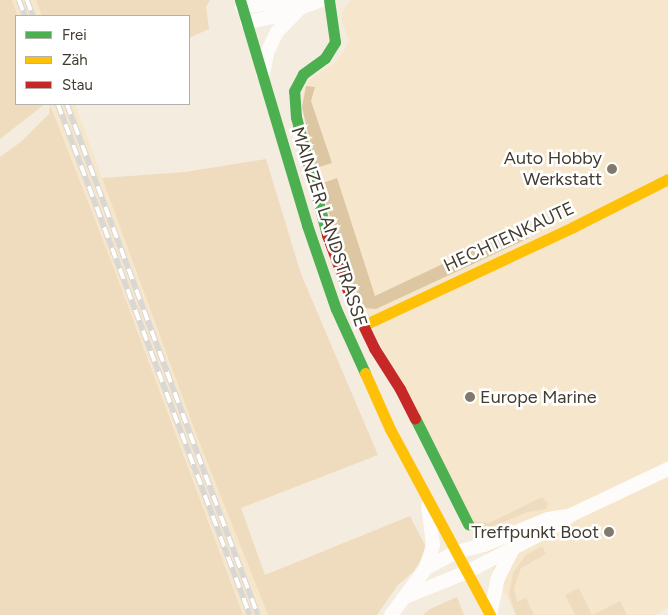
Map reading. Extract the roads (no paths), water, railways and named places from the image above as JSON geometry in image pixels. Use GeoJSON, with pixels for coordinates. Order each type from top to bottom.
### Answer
{"type":"FeatureCollection","features":[{"type":"Feature","properties":{"kind":"street"},"geometry":{"type":"LineString","coordinates":[[247,22],[263,20],[301,4],[321,0]]}},
{"type":"Feature","properties":{"kind":"street","name":"MAINZER LANDSTRASSE"},"geometry":{"type":"LineString","coordinates":[[329,0],[335,42],[325,58],[303,74],[297,82],[294,103],[328,239],[352,302],[374,348],[400,389],[468,524]]}},
{"type":"Feature","properties":{"kind":"street"},"geometry":{"type":"LineString","coordinates":[[241,3],[301,4]]}},
{"type":"Feature","properties":{"kind":"street","name":"MAINZER LANDSTRASSE"},"geometry":{"type":"LineString","coordinates":[[241,3],[307,226],[336,309],[371,390],[490,615]]}},
{"type":"Feature","properties":{"kind":"street"},"geometry":{"type":"LineString","coordinates":[[262,76],[267,53],[277,32],[301,4]]}},
{"type":"Feature","properties":{"kind":"street","name":"HECHTENKAUTE"},"geometry":{"type":"LineString","coordinates":[[364,325],[573,227],[668,179]]}},
{"type":"Feature","properties":{"kind":"street"},"geometry":{"type":"LineString","coordinates":[[405,597],[467,572],[552,528],[571,515],[668,469]]}},
{"type":"Feature","properties":{"kind":"street"},"geometry":{"type":"LineString","coordinates":[[391,615],[426,568],[433,545],[427,498]]}},
{"type":"Feature","properties":{"kind":"street"},"geometry":{"type":"LineString","coordinates":[[426,568],[456,552],[484,545],[548,519],[571,515]]}},
{"type":"Feature","properties":{"kind":"street"},"geometry":{"type":"LineString","coordinates":[[490,615],[498,578],[505,561],[513,549]]}},
{"type":"Feature","properties":{"kind":"railway"},"geometry":{"type":"LineString","coordinates":[[19,0],[25,15]]}},
{"type":"Feature","properties":{"kind":"railway"},"geometry":{"type":"LineString","coordinates":[[27,0],[33,15]]}},
{"type":"Feature","properties":{"kind":"railway"},"geometry":{"type":"LineString","coordinates":[[58,105],[250,615]]}},
{"type":"Feature","properties":{"kind":"railway"},"geometry":{"type":"LineString","coordinates":[[67,105],[258,615]]}},
{"type":"Feature","properties":{"kind":"place","name":"Auto Hobby Werkstatt"},"geometry":{"type":"Point","coordinates":[612,169]}},
{"type":"Feature","properties":{"kind":"place","name":"Europe Marine"},"geometry":{"type":"Point","coordinates":[470,397]}},
{"type":"Feature","properties":{"kind":"place","name":"Treffpunkt Boot"},"geometry":{"type":"Point","coordinates":[609,532]}}]}
